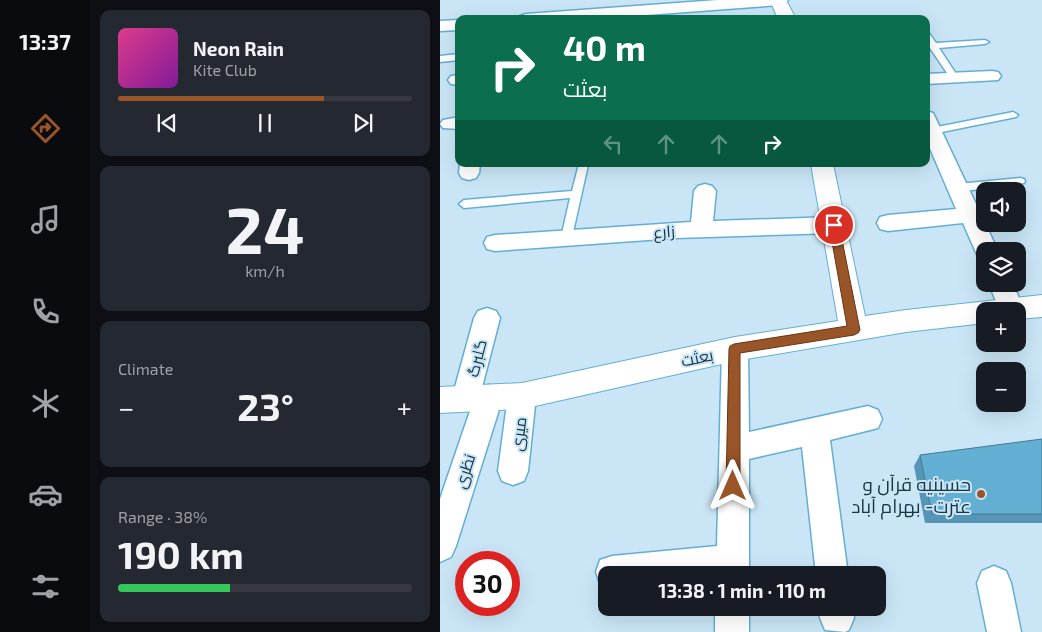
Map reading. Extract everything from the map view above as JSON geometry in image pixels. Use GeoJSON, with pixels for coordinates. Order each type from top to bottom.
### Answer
{"type":"FeatureCollection","features":[{"type":"Feature","properties":{"kind":"street"},"geometry":{"type":"LineString","coordinates":[[592,15],[779,0],[785,15]]}},
{"type":"Feature","properties":{"kind":"street"},"geometry":{"type":"LineString","coordinates":[[440,26],[455,24]]}},
{"type":"Feature","properties":{"kind":"street"},"geometry":{"type":"LineString","coordinates":[[930,78],[992,76]]}},
{"type":"Feature","properties":{"kind":"street"},"geometry":{"type":"LineString","coordinates":[[930,126],[982,242]]}},
{"type":"Feature","properties":{"kind":"street"},"geometry":{"type":"LineString","coordinates":[[823,167],[854,330]]}},
{"type":"Feature","properties":{"kind":"street"},"geometry":{"type":"LineString","coordinates":[[702,229],[705,191]]}},
{"type":"Feature","properties":{"kind":"street"},"geometry":{"type":"LineString","coordinates":[[888,223],[970,215]]}},
{"type":"Feature","properties":{"kind":"street","name":"زارع"},"geometry":{"type":"LineString","coordinates":[[495,244],[702,229],[834,225]]}},
{"type":"Feature","properties":{"kind":"street","name":"بعثت"},"geometry":{"type":"LineString","coordinates":[[465,398],[522,396],[734,349],[906,321],[976,315]]}},
{"type":"Feature","properties":{"kind":"street","name":"گلبرگ"},"geometry":{"type":"LineString","coordinates":[[465,398],[486,318]]}},
{"type":"Feature","properties":{"kind":"street"},"geometry":{"type":"LineString","coordinates":[[733,566],[734,349]]}},
{"type":"Feature","properties":{"kind":"street","name":"میری"},"geometry":{"type":"LineString","coordinates":[[513,471],[522,396]]}},
{"type":"Feature","properties":{"kind":"street","name":"نظری"},"geometry":{"type":"LineString","coordinates":[[440,546],[465,398]]}},
{"type":"Feature","properties":{"kind":"street"},"geometry":{"type":"LineString","coordinates":[[734,449],[868,419]]}},
{"type":"Feature","properties":{"kind":"street"},"geometry":{"type":"LineString","coordinates":[[815,431],[831,566]]}},
{"type":"Feature","properties":{"kind":"street"},"geometry":{"type":"LineString","coordinates":[[994,583],[1004,632]]}},
{"type":"Feature","properties":{"kind":"street"},"geometry":{"type":"LineString","coordinates":[[732,616],[732,632]]}},
{"type":"Feature","properties":{"kind":"lane"},"geometry":{"type":"LineString","coordinates":[[930,40],[954,77]]}},
{"type":"Feature","properties":{"kind":"lane"},"geometry":{"type":"LineString","coordinates":[[934,46],[985,42]]}},
{"type":"Feature","properties":{"kind":"lane"},"geometry":{"type":"LineString","coordinates":[[440,59],[455,57]]}},
{"type":"Feature","properties":{"kind":"lane"},"geometry":{"type":"LineString","coordinates":[[930,124],[1013,115]]}},
{"type":"Feature","properties":{"kind":"lane"},"geometry":{"type":"LineString","coordinates":[[566,238],[583,167]]}},
{"type":"Feature","properties":{"kind":"lane"},"geometry":{"type":"LineString","coordinates":[[958,188],[1020,181]]}},
{"type":"Feature","properties":{"kind":"lane"},"geometry":{"type":"LineString","coordinates":[[464,204],[576,194]]}},
{"type":"Feature","properties":{"kind":"building","name":"حسینیه قرآن و عترت- بهرام آباد"},"geometry":{"type":"Polygon","coordinates":[[[1042,439],[1042,514],[932,514],[920,455],[1042,439]]]}},
{"type":"Feature","properties":{"kind":"place","name":"حسینیه قرآن و عترت- بهرام آباد"},"geometry":{"type":"Point","coordinates":[981,494]}},
{"type":"Feature","properties":{"kind":"route"},"geometry":{"type":"LineString","coordinates":[[733,486],[734,349],[854,330],[834,225]]}}]}
